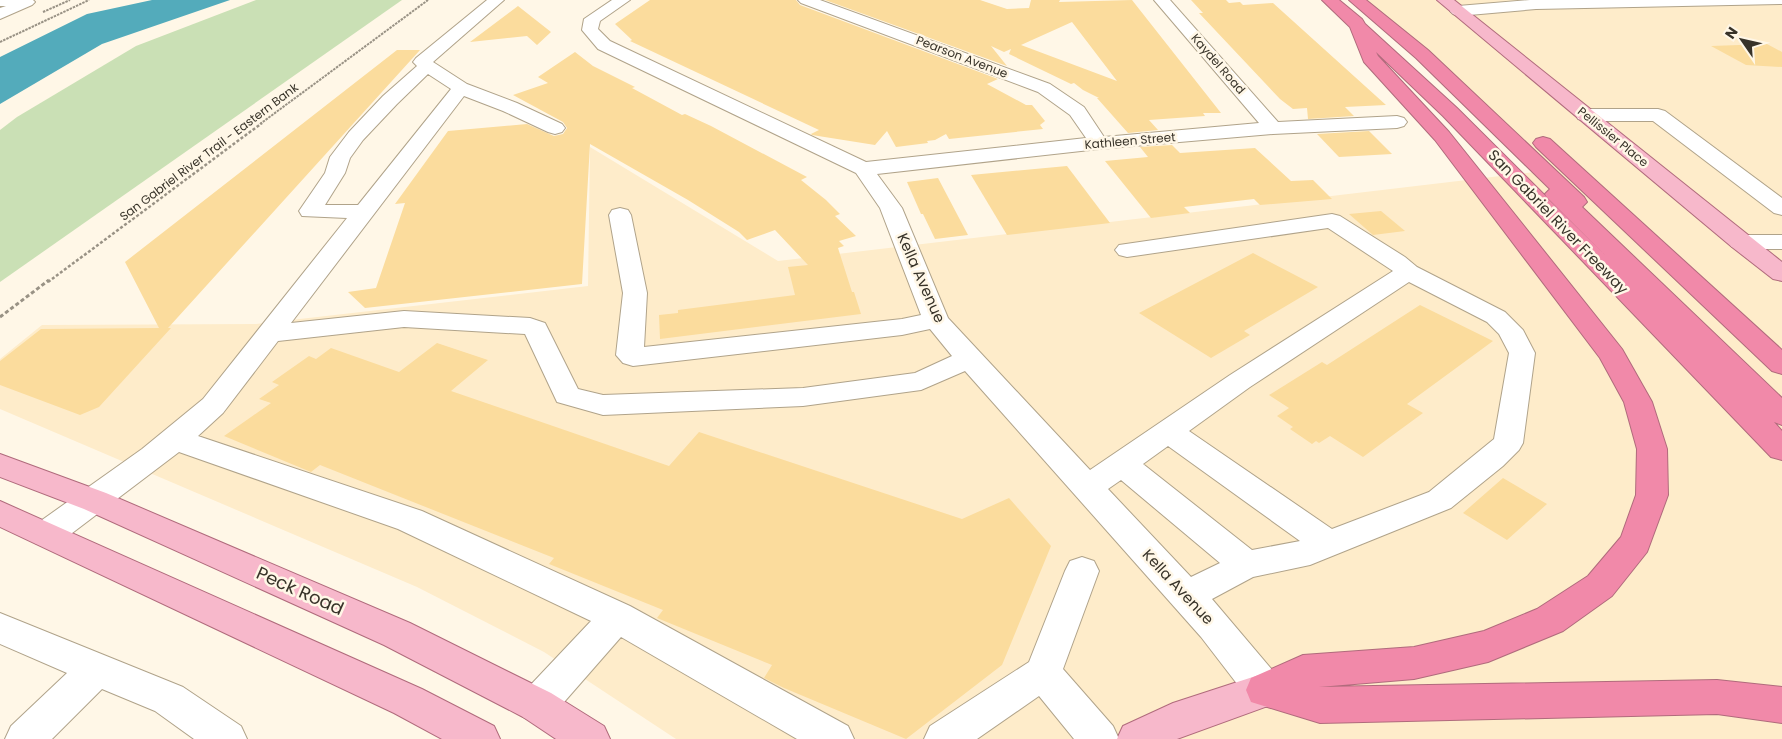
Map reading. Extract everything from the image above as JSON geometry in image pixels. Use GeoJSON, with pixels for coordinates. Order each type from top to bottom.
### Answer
{"type":"FeatureCollection","features":[{"type":"Feature","properties":{"kind":"highway"},"geometry":{"type":"LineString","coordinates":[[1375,0],[1458,65],[1782,365]]}},
{"type":"Feature","properties":{"kind":"highway"},"geometry":{"type":"LineString","coordinates":[[1342,5],[1422,54],[1782,398]]}},
{"type":"Feature","properties":{"kind":"highway"},"geometry":{"type":"LineString","coordinates":[[1342,5],[1497,135],[1782,416]]}},
{"type":"Feature","properties":{"kind":"highway"},"geometry":{"type":"LineString","coordinates":[[1264,690],[1303,672],[1414,663],[1488,646],[1550,620],[1600,586],[1635,543],[1652,495],[1652,449],[1638,402],[1612,354],[1442,136],[1370,58],[1342,5]]}},
{"type":"Feature","properties":{"kind":"highway","name":"San Gabriel River Freeway"},"geometry":{"type":"LineString","coordinates":[[1342,5],[1782,449]]}},
{"type":"Feature","properties":{"kind":"highway"},"geometry":{"type":"LineString","coordinates":[[1264,690],[1320,705],[1717,697],[1782,705]]}},
{"type":"Feature","properties":{"kind":"main road","name":"Pellissier Place"},"geometry":{"type":"LineString","coordinates":[[1458,10],[1740,242],[1782,274]]}},
{"type":"Feature","properties":{"kind":"main road","name":"Peck Road"},"geometry":{"type":"LineString","coordinates":[[0,465],[95,501],[397,634],[537,705],[590,739]]}},
{"type":"Feature","properties":{"kind":"main road"},"geometry":{"type":"LineString","coordinates":[[0,513],[408,701],[480,739]]}},
{"type":"Feature","properties":{"kind":"main road"},"geometry":{"type":"LineString","coordinates":[[1137,739],[1179,730],[1264,690]]}},
{"type":"Feature","properties":{"kind":"street"},"geometry":{"type":"LineString","coordinates":[[496,0],[422,62],[460,88],[510,107],[555,128]]}},
{"type":"Feature","properties":{"kind":"street","name":"Kella Avenue"},"geometry":{"type":"LineString","coordinates":[[622,0],[592,19],[590,30],[604,45],[864,169],[891,208],[936,320],[969,359],[1214,626],[1264,690]]}},
{"type":"Feature","properties":{"kind":"street","name":"Pearson Avenue"},"geometry":{"type":"LineString","coordinates":[[806,0],[1044,88],[1077,111],[1099,143]]}},
{"type":"Feature","properties":{"kind":"street","name":"Kaydel Road"},"geometry":{"type":"LineString","coordinates":[[1162,0],[1273,128]]}},
{"type":"Feature","properties":{"kind":"street"},"geometry":{"type":"LineString","coordinates":[[1458,10],[1778,0]]}},
{"type":"Feature","properties":{"kind":"street"},"geometry":{"type":"LineString","coordinates":[[0,1],[27,2],[0,14]]}},
{"type":"Feature","properties":{"kind":"street"},"geometry":{"type":"LineString","coordinates":[[1458,10],[1486,4],[1516,9]]}},
{"type":"Feature","properties":{"kind":"street"},"geometry":{"type":"LineString","coordinates":[[363,212],[310,211],[335,173],[340,157],[356,136],[390,100],[428,66]]}},
{"type":"Feature","properties":{"kind":"street"},"geometry":{"type":"LineString","coordinates":[[47,534],[177,440],[213,406],[267,334],[460,88]]}},
{"type":"Feature","properties":{"kind":"street"},"geometry":{"type":"LineString","coordinates":[[1585,115],[1658,115],[1782,208]]}},
{"type":"Feature","properties":{"kind":"street","name":"Kathleen Street"},"geometry":{"type":"LineString","coordinates":[[864,169],[1099,143],[1273,128],[1397,122]]}},
{"type":"Feature","properties":{"kind":"street"},"geometry":{"type":"LineString","coordinates":[[620,215],[635,293],[630,355],[633,357],[902,326],[936,320]]}},
{"type":"Feature","properties":{"kind":"street"},"geometry":{"type":"LineString","coordinates":[[1127,250],[1332,221],[1398,262],[1408,272],[1496,317],[1510,330],[1522,353],[1508,443],[1440,500],[1298,556],[1246,565],[1186,596]]}},
{"type":"Feature","properties":{"kind":"street"},"geometry":{"type":"LineString","coordinates":[[1740,242],[1782,242]]}},
{"type":"Feature","properties":{"kind":"street"},"geometry":{"type":"LineString","coordinates":[[1087,488],[1240,381],[1408,272]]}},
{"type":"Feature","properties":{"kind":"street"},"geometry":{"type":"LineString","coordinates":[[267,334],[404,319],[530,326],[536,329],[567,395],[603,405],[803,397],[921,381],[969,359]]}},
{"type":"Feature","properties":{"kind":"street"},"geometry":{"type":"LineString","coordinates":[[1168,431],[1329,544]]}},
{"type":"Feature","properties":{"kind":"street"},"geometry":{"type":"LineString","coordinates":[[177,440],[410,520],[617,617],[834,739]]}},
{"type":"Feature","properties":{"kind":"street"},"geometry":{"type":"LineString","coordinates":[[1123,464],[1246,565]]}},
{"type":"Feature","properties":{"kind":"street"},"geometry":{"type":"LineString","coordinates":[[944,739],[1043,673],[1082,572]]}},
{"type":"Feature","properties":{"kind":"street"},"geometry":{"type":"LineString","coordinates":[[537,705],[617,617]]}},
{"type":"Feature","properties":{"kind":"street"},"geometry":{"type":"LineString","coordinates":[[0,628],[169,699],[221,737]]}},
{"type":"Feature","properties":{"kind":"street"},"geometry":{"type":"LineString","coordinates":[[25,739],[97,668]]}},
{"type":"Feature","properties":{"kind":"street"},"geometry":{"type":"LineString","coordinates":[[1043,673],[1099,739]]}},
{"type":"Feature","properties":{"kind":"path"},"geometry":{"type":"LineString","coordinates":[[0,42],[89,0]]}},
{"type":"Feature","properties":{"kind":"path","name":"San Gabriel River Trail - Eastern Bank"},"geometry":{"type":"LineString","coordinates":[[0,318],[428,0]]}},
{"type":"Feature","properties":{"kind":"shaded area"},"geometry":{"type":"Polygon","coordinates":[[[1350,0],[1782,0],[1782,739],[676,739],[544,652],[417,587],[0,409],[0,359],[42,325],[256,324],[588,286],[590,147],[778,261],[1544,171],[1350,0]]]}},
{"type":"Feature","properties":{"kind":"green space"},"geometry":{"type":"Polygon","coordinates":[[[256,0],[402,0],[0,282],[0,130],[17,117],[136,46],[256,0]]]}},
{"type":"Feature","properties":{"kind":"water"},"geometry":{"type":"Polygon","coordinates":[[[152,0],[230,0],[102,44],[0,104],[0,57],[87,14],[152,0]]]}},
{"type":"Feature","properties":{"kind":"building"},"geometry":{"type":"Polygon","coordinates":[[[650,0],[796,0],[800,5],[998,79],[987,84],[1026,105],[1032,105],[1045,121],[1040,125],[1043,129],[949,139],[946,134],[935,140],[927,141],[928,143],[896,147],[887,131],[875,145],[812,135],[819,130],[630,41],[632,40],[615,24],[650,0]]]}},
{"type":"Feature","properties":{"kind":"building"},"geometry":{"type":"Polygon","coordinates":[[[825,0],[980,0],[1007,9],[1029,8],[1031,0],[1060,0],[1059,2],[1132,0],[1221,113],[1203,113],[1205,116],[1149,120],[1158,130],[1128,133],[1097,98],[1099,98],[1074,83],[1071,84],[1009,54],[1011,49],[1004,52],[991,46],[1007,66],[825,0]],[[1072,22],[1021,45],[1117,81],[1072,22]]]}},
{"type":"Feature","properties":{"kind":"building"},"geometry":{"type":"Polygon","coordinates":[[[1191,0],[1226,0],[1229,3],[1240,2],[1243,5],[1273,3],[1386,105],[1345,107],[1354,116],[1308,119],[1307,108],[1293,109],[1280,99],[1199,13],[1203,13],[1191,0]]]}},
{"type":"Feature","properties":{"kind":"building"},"geometry":{"type":"Polygon","coordinates":[[[518,6],[551,32],[537,45],[527,36],[470,42],[518,6]]]}},
{"type":"Feature","properties":{"kind":"building"},"geometry":{"type":"Polygon","coordinates":[[[1767,44],[1782,52],[1782,67],[1746,65],[1711,46],[1767,44]]]}},
{"type":"Feature","properties":{"kind":"building"},"geometry":{"type":"Polygon","coordinates":[[[397,50],[420,50],[168,328],[171,328],[99,407],[80,415],[0,385],[0,361],[41,329],[159,328],[125,262],[397,50]]]}},
{"type":"Feature","properties":{"kind":"building"},"geometry":{"type":"Polygon","coordinates":[[[575,52],[593,66],[635,87],[632,88],[682,115],[685,114],[711,126],[807,177],[801,180],[840,214],[835,216],[856,236],[839,241],[844,246],[838,248],[861,314],[660,339],[659,315],[678,313],[678,310],[795,295],[788,267],[808,265],[775,230],[747,240],[739,232],[688,200],[590,144],[582,284],[365,308],[348,292],[376,288],[405,203],[395,204],[448,131],[527,124],[554,136],[563,134],[567,128],[563,122],[513,95],[548,83],[538,77],[575,52]]]}},
{"type":"Feature","properties":{"kind":"building"},"geometry":{"type":"Polygon","coordinates":[[[1369,131],[1392,154],[1339,157],[1317,134],[1369,131]]]}},
{"type":"Feature","properties":{"kind":"building"},"geometry":{"type":"Polygon","coordinates":[[[1172,145],[1180,153],[1255,148],[1291,181],[1313,180],[1332,199],[1260,205],[1254,199],[1184,207],[1190,213],[1151,218],[1105,161],[1148,157],[1140,147],[1172,145]]]}},
{"type":"Feature","properties":{"kind":"building"},"geometry":{"type":"Polygon","coordinates":[[[1067,166],[1110,223],[1007,235],[971,175],[1067,166]]]}},
{"type":"Feature","properties":{"kind":"building"},"geometry":{"type":"Polygon","coordinates":[[[938,178],[968,235],[935,239],[923,214],[921,214],[907,182],[938,178]]]}},
{"type":"Feature","properties":{"kind":"building"},"geometry":{"type":"Polygon","coordinates":[[[1381,211],[1405,231],[1373,235],[1349,214],[1381,211]]]}},
{"type":"Feature","properties":{"kind":"building"},"geometry":{"type":"Polygon","coordinates":[[[1253,253],[1318,287],[1244,331],[1250,335],[1211,358],[1139,313],[1253,253]]]}},
{"type":"Feature","properties":{"kind":"building"},"geometry":{"type":"Polygon","coordinates":[[[1420,305],[1493,341],[1407,404],[1423,413],[1363,457],[1330,436],[1319,443],[1316,441],[1312,444],[1290,429],[1293,427],[1277,416],[1289,408],[1269,395],[1322,362],[1327,365],[1420,305]]]}},
{"type":"Feature","properties":{"kind":"building"},"geometry":{"type":"Polygon","coordinates":[[[437,343],[488,360],[451,391],[669,466],[699,432],[962,519],[1009,498],[1051,546],[1002,665],[906,739],[764,678],[772,665],[657,618],[663,610],[549,564],[554,558],[320,465],[311,472],[224,436],[271,403],[259,399],[279,385],[272,382],[309,356],[316,359],[331,348],[399,372],[437,343]]]}},
{"type":"Feature","properties":{"kind":"building"},"geometry":{"type":"Polygon","coordinates":[[[1503,478],[1547,504],[1507,540],[1463,513],[1503,478]]]}}]}
